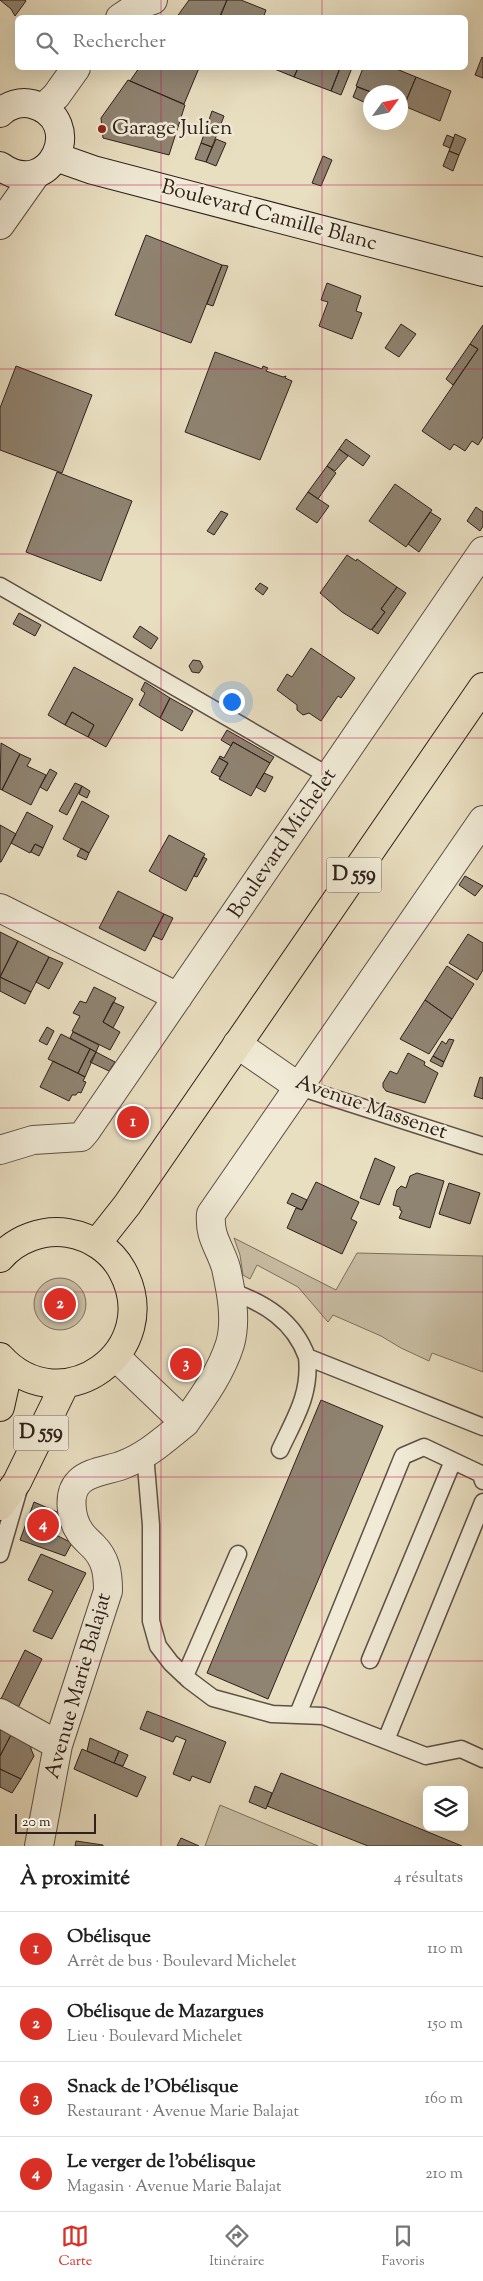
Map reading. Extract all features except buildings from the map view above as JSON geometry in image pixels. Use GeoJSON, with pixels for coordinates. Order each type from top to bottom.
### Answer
{"type":"FeatureCollection","features":[{"type":"Feature","properties":{"kind":"main road","name":"D 559"},"geometry":{"type":"LineString","coordinates":[[97,1243],[127,1205],[237,1044],[479,703]]}},
{"type":"Feature","properties":{"kind":"main road"},"geometry":{"type":"LineString","coordinates":[[0,1258],[22,1240],[40,1234],[60,1231],[79,1235],[97,1243],[116,1260],[129,1283],[133,1308],[129,1334],[116,1357],[102,1370],[84,1380],[65,1384],[45,1383],[26,1377],[4,1362]]}},
{"type":"Feature","properties":{"kind":"main road","name":"D 559"},"geometry":{"type":"LineString","coordinates":[[0,1407],[4,1362]]}},
{"type":"Feature","properties":{"kind":"main road","name":"D 559"},"geometry":{"type":"LineString","coordinates":[[0,1506],[17,1482],[65,1384]]}},
{"type":"Feature","properties":{"kind":"street"},"geometry":{"type":"LineString","coordinates":[[43,108],[56,96],[75,70]]}},
{"type":"Feature","properties":{"kind":"street"},"geometry":{"type":"LineString","coordinates":[[0,113],[17,103],[30,103],[43,108],[52,115],[61,135],[60,146],[0,224]]}},
{"type":"Feature","properties":{"kind":"street","name":"Boulevard Camille Blanc"},"geometry":{"type":"LineString","coordinates":[[0,166],[11,173],[24,175],[46,165],[93,170],[483,272]]}},
{"type":"Feature","properties":{"kind":"street","name":"Boulevard Michelet"},"geometry":{"type":"LineString","coordinates":[[0,1150],[33,1140],[81,1137],[483,551]]}},
{"type":"Feature","properties":{"kind":"street"},"geometry":{"type":"LineString","coordinates":[[299,1087],[483,820]]}},
{"type":"Feature","properties":{"kind":"street"},"geometry":{"type":"LineString","coordinates":[[0,908],[178,997]]}},
{"type":"Feature","properties":{"kind":"street","name":"Avenue Massenet"},"geometry":{"type":"LineString","coordinates":[[237,1044],[299,1087]]}},
{"type":"Feature","properties":{"kind":"street","name":"Avenue Marie Balajat"},"geometry":{"type":"LineString","coordinates":[[40,1846],[58,1744],[108,1591],[108,1575],[103,1556],[80,1532],[71,1511],[72,1495],[79,1481],[125,1464],[145,1454],[185,1423],[209,1390],[230,1343],[233,1307],[225,1266],[210,1228],[211,1214],[299,1087]]}},
{"type":"Feature","properties":{"kind":"street"},"geometry":{"type":"LineString","coordinates":[[116,1357],[185,1423]]}},
{"type":"Feature","properties":{"kind":"street"},"geometry":{"type":"LineString","coordinates":[[0,1713],[58,1744]]}},
{"type":"Feature","properties":{"kind":"lane"},"geometry":{"type":"LineString","coordinates":[[0,586],[330,776]]}},
{"type":"Feature","properties":{"kind":"lane","name":"Avenue Massenet"},"geometry":{"type":"LineString","coordinates":[[299,1087],[483,1146]]}},
{"type":"Feature","properties":{"kind":"lane"},"geometry":{"type":"LineString","coordinates":[[230,1291],[257,1302],[286,1322],[295,1332],[307,1357],[309,1374],[307,1391],[280,1450]]}},
{"type":"Feature","properties":{"kind":"lane"},"geometry":{"type":"LineString","coordinates":[[307,1357],[483,1427]]}},
{"type":"Feature","properties":{"kind":"lane"},"geometry":{"type":"LineString","coordinates":[[298,1714],[403,1456],[424,1447],[481,1474],[483,1481]]}},
{"type":"Feature","properties":{"kind":"lane"},"geometry":{"type":"LineString","coordinates":[[145,1454],[151,1525],[151,1621],[158,1646],[185,1676],[213,1698],[272,1714],[323,1716],[426,1756],[461,1749],[483,1759]]}},
{"type":"Feature","properties":{"kind":"lane"},"geometry":{"type":"LineString","coordinates":[[370,1660],[453,1461]]}},
{"type":"Feature","properties":{"kind":"lane"},"geometry":{"type":"LineString","coordinates":[[0,1554],[18,1493],[17,1482]]}},
{"type":"Feature","properties":{"kind":"lane"},"geometry":{"type":"LineString","coordinates":[[386,1740],[483,1502]]}},
{"type":"Feature","properties":{"kind":"lane"},"geometry":{"type":"LineString","coordinates":[[185,1676],[238,1554]]}},
{"type":"Feature","properties":{"kind":"shaded area"},"geometry":{"type":"Polygon","coordinates":[[[234,1238],[336,1290],[357,1253],[483,1256],[483,1372],[432,1353],[429,1361],[381,1336],[333,1315],[328,1322],[298,1287],[257,1265],[250,1279],[243,1275],[240,1255],[234,1238]]]}},
{"type":"Feature","properties":{"kind":"shaded area"},"geometry":{"type":"Polygon","coordinates":[[[55,1278],[65,1278],[79,1285],[86,1299],[86,1309],[79,1323],[65,1330],[55,1330],[45,1326],[38,1319],[34,1309],[34,1299],[38,1289],[45,1282],[55,1278]]]}},
{"type":"Feature","properties":{"kind":"shaded area"},"geometry":{"type":"Polygon","coordinates":[[[220,1805],[318,1846],[205,1846],[220,1805]]]}},
{"type":"Feature","properties":{"kind":"place","name":"Garage Julien"},"geometry":{"type":"Point","coordinates":[102,129]}},
{"type":"Feature","properties":{"kind":"place","name":"Obélisque"},"geometry":{"type":"Point","coordinates":[133,1122]}},
{"type":"Feature","properties":{"kind":"place","name":"Obélisque de Mazargues"},"geometry":{"type":"Point","coordinates":[60,1304]}},
{"type":"Feature","properties":{"kind":"place","name":"Snack de l'Obélisque"},"geometry":{"type":"Point","coordinates":[186,1364]}},
{"type":"Feature","properties":{"kind":"place","name":"Le verger de l'obélisque"},"geometry":{"type":"Point","coordinates":[43,1525]}}]}
